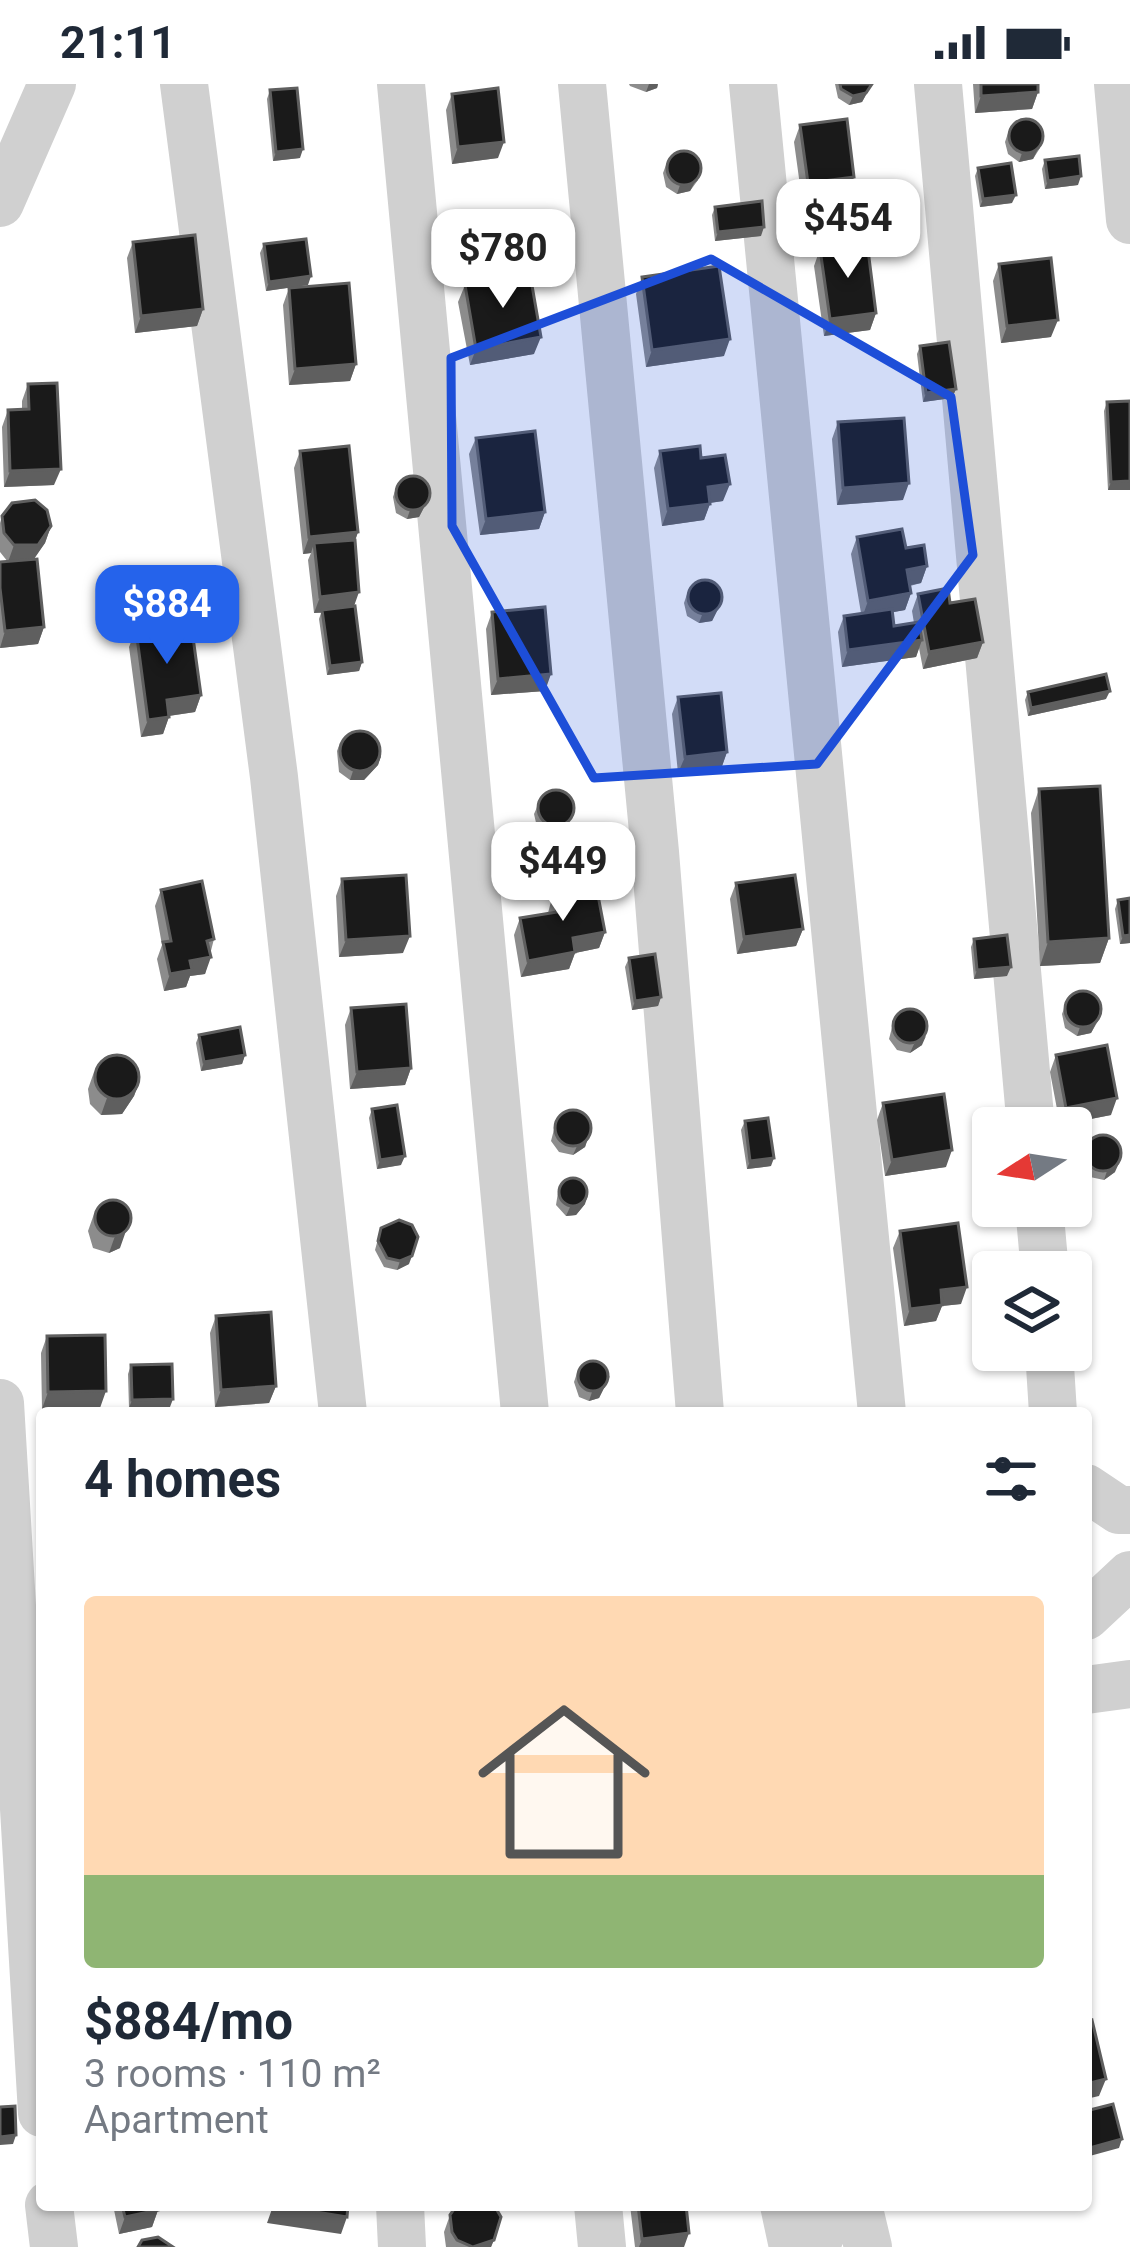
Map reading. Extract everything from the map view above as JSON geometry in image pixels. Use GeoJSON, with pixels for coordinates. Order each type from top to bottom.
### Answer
{"type":"FeatureCollection","features":[{"type":"Feature","properties":{"kind":"street"},"geometry":{"type":"LineString","coordinates":[[0,203],[52,84]]}},
{"type":"Feature","properties":{"kind":"street"},"geometry":{"type":"LineString","coordinates":[[184,84],[274,777],[342,1407]]}},
{"type":"Feature","properties":{"kind":"street"},"geometry":{"type":"LineString","coordinates":[[401,84],[523,1407]]}},
{"type":"Feature","properties":{"kind":"street"},"geometry":{"type":"LineString","coordinates":[[582,84],[655,853],[700,1407]]}},
{"type":"Feature","properties":{"kind":"street"},"geometry":{"type":"LineString","coordinates":[[753,84],[881,1407]]}},
{"type":"Feature","properties":{"kind":"street"},"geometry":{"type":"LineString","coordinates":[[938,84],[1029,1107]]}},
{"type":"Feature","properties":{"kind":"street"},"geometry":{"type":"LineString","coordinates":[[1118,84],[1130,220]]}},
{"type":"Feature","properties":{"kind":"street"},"geometry":{"type":"LineString","coordinates":[[1050,1371],[1053,1407]]}},
{"type":"Feature","properties":{"kind":"street"},"geometry":{"type":"LineString","coordinates":[[0,1403],[36,2012]]}},
{"type":"Feature","properties":{"kind":"street"},"geometry":{"type":"LineString","coordinates":[[1092,1492],[1119,1510],[1130,1510]]}},
{"type":"Feature","properties":{"kind":"street"},"geometry":{"type":"LineString","coordinates":[[1092,1610],[1130,1575]]}},
{"type":"Feature","properties":{"kind":"street"},"geometry":{"type":"LineString","coordinates":[[1092,1689],[1130,1684]]}},
{"type":"Feature","properties":{"kind":"street"},"geometry":{"type":"LineString","coordinates":[[51,2211],[54,2247]]}},
{"type":"Feature","properties":{"kind":"street"},"geometry":{"type":"LineString","coordinates":[[400,2211],[402,2247]]}},
{"type":"Feature","properties":{"kind":"street"},"geometry":{"type":"LineString","coordinates":[[599,2211],[602,2247]]}},
{"type":"Feature","properties":{"kind":"street"},"geometry":{"type":"LineString","coordinates":[[785,2211],[793,2247]]}},
{"type":"Feature","properties":{"kind":"street"},"geometry":{"type":"LineString","coordinates":[[816,2247],[829,2211]]}},
{"type":"Feature","properties":{"kind":"street"},"geometry":{"type":"LineString","coordinates":[[859,2211],[868,2247]]}},
{"type":"Feature","properties":{"kind":"highlighted area"},"geometry":{"type":"Polygon","coordinates":[[[711,259],[951,397],[973,555],[817,764],[594,778],[452,526],[451,358],[711,259]]]}},
{"type":"Feature","properties":{"kind":"building"},"geometry":{"type":"Polygon","coordinates":[[[840,84],[872,84],[866,93],[853,96],[840,84]]]}},
{"type":"Feature","properties":{"kind":"building"},"geometry":{"type":"Polygon","coordinates":[[[981,84],[1038,84],[1038,92],[981,96],[981,84]]]}},
{"type":"Feature","properties":{"kind":"building"},"geometry":{"type":"Polygon","coordinates":[[[297,88],[303,149],[276,152],[270,90],[297,88]]]}},
{"type":"Feature","properties":{"kind":"building"},"geometry":{"type":"Polygon","coordinates":[[[498,88],[504,142],[458,147],[452,94],[498,88]]]}},
{"type":"Feature","properties":{"kind":"building"},"geometry":{"type":"Polygon","coordinates":[[[847,119],[854,177],[808,183],[800,125],[847,119]]]}},
{"type":"Feature","properties":{"kind":"building"},"geometry":{"type":"Polygon","coordinates":[[[1026,119],[1038,124],[1043,136],[1038,148],[1026,153],[1014,148],[1009,136],[1014,124],[1026,119]]]}},
{"type":"Feature","properties":{"kind":"building"},"geometry":{"type":"Polygon","coordinates":[[[684,151],[696,156],[701,168],[696,180],[684,185],[672,180],[667,168],[672,156],[684,151]]]}},
{"type":"Feature","properties":{"kind":"building"},"geometry":{"type":"Polygon","coordinates":[[[1079,156],[1081,176],[1048,181],[1045,160],[1079,156]]]}},
{"type":"Feature","properties":{"kind":"building"},"geometry":{"type":"Polygon","coordinates":[[[1011,163],[1016,195],[983,199],[978,168],[1011,163]]]}},
{"type":"Feature","properties":{"kind":"building"},"geometry":{"type":"Polygon","coordinates":[[[762,201],[764,227],[718,232],[715,207],[762,201]]]}},
{"type":"Feature","properties":{"kind":"building"},"geometry":{"type":"Polygon","coordinates":[[[195,235],[203,309],[141,316],[133,242],[195,235]]]}},
{"type":"Feature","properties":{"kind":"building"},"geometry":{"type":"Polygon","coordinates":[[[306,239],[311,276],[269,282],[264,244],[306,239]]]}},
{"type":"Feature","properties":{"kind":"building"},"geometry":{"type":"Polygon","coordinates":[[[867,242],[876,313],[830,319],[820,249],[867,242]]]}},
{"type":"Feature","properties":{"kind":"building"},"geometry":{"type":"Polygon","coordinates":[[[1051,258],[1058,320],[1007,326],[999,264],[1051,258]]]}},
{"type":"Feature","properties":{"kind":"building"},"geometry":{"type":"Polygon","coordinates":[[[719,266],[730,339],[652,350],[642,277],[719,266]]]}},
{"type":"Feature","properties":{"kind":"building"},"geometry":{"type":"Polygon","coordinates":[[[530,274],[541,337],[476,349],[465,285],[530,274]]]}},
{"type":"Feature","properties":{"kind":"building"},"geometry":{"type":"Polygon","coordinates":[[[349,283],[356,364],[295,369],[289,288],[349,283]]]}},
{"type":"Feature","properties":{"kind":"building"},"geometry":{"type":"Polygon","coordinates":[[[949,342],[956,389],[926,393],[920,346],[949,342]]]}},
{"type":"Feature","properties":{"kind":"building"},"geometry":{"type":"Polygon","coordinates":[[[57,383],[61,469],[10,471],[8,410],[29,409],[28,384],[57,383]]]}},
{"type":"Feature","properties":{"kind":"building"},"geometry":{"type":"Polygon","coordinates":[[[1130,401],[1130,481],[1111,482],[1107,402],[1130,401]]]}},
{"type":"Feature","properties":{"kind":"building"},"geometry":{"type":"Polygon","coordinates":[[[904,418],[909,483],[843,488],[838,422],[904,418]]]}},
{"type":"Feature","properties":{"kind":"building"},"geometry":{"type":"Polygon","coordinates":[[[535,431],[545,512],[486,519],[476,438],[535,431]]]}},
{"type":"Feature","properties":{"kind":"building"},"geometry":{"type":"Polygon","coordinates":[[[349,446],[358,532],[309,537],[300,451],[349,446]]]}},
{"type":"Feature","properties":{"kind":"building"},"geometry":{"type":"Polygon","coordinates":[[[700,446],[701,458],[725,455],[730,484],[708,487],[710,504],[668,509],[660,451],[700,446]]]}},
{"type":"Feature","properties":{"kind":"building"},"geometry":{"type":"Polygon","coordinates":[[[413,476],[425,481],[430,493],[425,505],[413,510],[401,505],[396,493],[401,481],[413,476]]]}},
{"type":"Feature","properties":{"kind":"building"},"geometry":{"type":"Polygon","coordinates":[[[35,500],[47,510],[51,526],[38,545],[14,545],[4,533],[2,516],[12,503],[35,500]]]}},
{"type":"Feature","properties":{"kind":"building"},"geometry":{"type":"Polygon","coordinates":[[[902,529],[906,548],[924,545],[927,566],[907,570],[911,593],[868,601],[857,537],[902,529]]]}},
{"type":"Feature","properties":{"kind":"building"},"geometry":{"type":"Polygon","coordinates":[[[355,540],[359,592],[320,597],[314,543],[355,540]]]}},
{"type":"Feature","properties":{"kind":"building"},"geometry":{"type":"Polygon","coordinates":[[[37,559],[44,627],[5,631],[0,562],[37,559]]]}},
{"type":"Feature","properties":{"kind":"building"},"geometry":{"type":"Polygon","coordinates":[[[705,580],[717,585],[722,597],[717,609],[705,614],[693,609],[688,597],[693,585],[705,580]]]}},
{"type":"Feature","properties":{"kind":"building"},"geometry":{"type":"Polygon","coordinates":[[[948,588],[950,603],[975,599],[983,642],[929,652],[918,594],[948,588]]]}},
{"type":"Feature","properties":{"kind":"building"},"geometry":{"type":"Polygon","coordinates":[[[355,606],[362,662],[330,666],[322,610],[355,606]]]}},
{"type":"Feature","properties":{"kind":"building"},"geometry":{"type":"Polygon","coordinates":[[[545,607],[551,674],[498,679],[492,612],[545,607]]]}},
{"type":"Feature","properties":{"kind":"building"},"geometry":{"type":"Polygon","coordinates":[[[892,609],[894,626],[919,622],[922,640],[848,650],[844,616],[892,609]]]}},
{"type":"Feature","properties":{"kind":"building"},"geometry":{"type":"Polygon","coordinates":[[[191,623],[201,695],[167,700],[169,717],[148,720],[136,630],[191,623]]]}},
{"type":"Feature","properties":{"kind":"building"},"geometry":{"type":"Polygon","coordinates":[[[1106,674],[1110,691],[1031,708],[1028,692],[1106,674]]]}},
{"type":"Feature","properties":{"kind":"building"},"geometry":{"type":"Polygon","coordinates":[[[721,693],[727,752],[685,757],[678,697],[721,693]]]}},
{"type":"Feature","properties":{"kind":"building"},"geometry":{"type":"Polygon","coordinates":[[[360,731],[374,737],[380,751],[374,765],[360,771],[346,765],[340,751],[346,737],[360,731]]]}},
{"type":"Feature","properties":{"kind":"building"},"geometry":{"type":"Polygon","coordinates":[[[1100,786],[1109,938],[1048,942],[1039,789],[1100,786]]]}},
{"type":"Feature","properties":{"kind":"building"},"geometry":{"type":"Polygon","coordinates":[[[556,790],[568,796],[574,808],[568,820],[556,826],[544,820],[538,808],[544,796],[556,790]]]}},
{"type":"Feature","properties":{"kind":"building"},"geometry":{"type":"Polygon","coordinates":[[[553,852],[565,857],[570,869],[565,881],[553,886],[541,881],[536,869],[541,857],[553,852]]]}},
{"type":"Feature","properties":{"kind":"building"},"geometry":{"type":"Polygon","coordinates":[[[406,875],[410,936],[346,940],[342,879],[406,875]]]}},
{"type":"Feature","properties":{"kind":"building"},"geometry":{"type":"Polygon","coordinates":[[[795,875],[803,929],[744,937],[736,883],[795,875]]]}},
{"type":"Feature","properties":{"kind":"building"},"geometry":{"type":"Polygon","coordinates":[[[202,881],[214,939],[207,941],[211,957],[190,961],[192,970],[170,974],[163,942],[171,941],[161,890],[202,881]]]}},
{"type":"Feature","properties":{"kind":"building"},"geometry":{"type":"Polygon","coordinates":[[[596,885],[605,932],[573,938],[575,952],[528,961],[520,918],[557,912],[554,893],[596,885]]]}},
{"type":"Feature","properties":{"kind":"building"},"geometry":{"type":"Polygon","coordinates":[[[1130,898],[1130,935],[1123,936],[1118,900],[1130,898]]]}},
{"type":"Feature","properties":{"kind":"building"},"geometry":{"type":"Polygon","coordinates":[[[1007,935],[1011,967],[977,970],[974,939],[1007,935]]]}},
{"type":"Feature","properties":{"kind":"building"},"geometry":{"type":"Polygon","coordinates":[[[655,954],[661,997],[635,1001],[629,958],[655,954]]]}},
{"type":"Feature","properties":{"kind":"building"},"geometry":{"type":"Polygon","coordinates":[[[1083,991],[1095,997],[1101,1009],[1095,1021],[1083,1027],[1071,1021],[1065,1009],[1071,997],[1083,991]]]}},
{"type":"Feature","properties":{"kind":"building"},"geometry":{"type":"Polygon","coordinates":[[[406,1004],[411,1068],[357,1072],[351,1008],[406,1004]]]}},
{"type":"Feature","properties":{"kind":"building"},"geometry":{"type":"Polygon","coordinates":[[[910,1009],[922,1014],[927,1026],[922,1038],[910,1043],[898,1038],[893,1026],[898,1014],[910,1009]]]}},
{"type":"Feature","properties":{"kind":"building"},"geometry":{"type":"Polygon","coordinates":[[[240,1027],[245,1055],[204,1062],[199,1035],[240,1027]]]}},
{"type":"Feature","properties":{"kind":"building"},"geometry":{"type":"Polygon","coordinates":[[[1107,1045],[1117,1098],[1066,1107],[1056,1055],[1107,1045]]]}},
{"type":"Feature","properties":{"kind":"building"},"geometry":{"type":"Polygon","coordinates":[[[117,1055],[132,1062],[139,1077],[132,1092],[117,1099],[102,1092],[95,1077],[102,1062],[117,1055]]]}},
{"type":"Feature","properties":{"kind":"building"},"geometry":{"type":"Polygon","coordinates":[[[944,1094],[952,1150],[892,1160],[883,1103],[944,1094]]]}},
{"type":"Feature","properties":{"kind":"building"},"geometry":{"type":"Polygon","coordinates":[[[397,1105],[405,1156],[380,1160],[372,1109],[397,1105]]]}},
{"type":"Feature","properties":{"kind":"building"},"geometry":{"type":"Polygon","coordinates":[[[573,1110],[585,1116],[591,1128],[585,1140],[573,1146],[561,1140],[555,1128],[561,1116],[573,1110]]]}},
{"type":"Feature","properties":{"kind":"building"},"geometry":{"type":"Polygon","coordinates":[[[768,1118],[774,1158],[750,1161],[745,1121],[768,1118]]]}},
{"type":"Feature","properties":{"kind":"building"},"geometry":{"type":"Polygon","coordinates":[[[1096,1137],[1110,1137],[1119,1146],[1119,1160],[1110,1169],[1092,1166],[1096,1137]]]}},
{"type":"Feature","properties":{"kind":"building"},"geometry":{"type":"Polygon","coordinates":[[[573,1178],[583,1182],[587,1192],[583,1202],[573,1206],[563,1202],[559,1192],[563,1182],[573,1178]]]}},
{"type":"Feature","properties":{"kind":"building"},"geometry":{"type":"Polygon","coordinates":[[[113,1200],[125,1206],[131,1218],[125,1230],[113,1236],[101,1230],[95,1218],[101,1206],[113,1200]]]}},
{"type":"Feature","properties":{"kind":"building"},"geometry":{"type":"Polygon","coordinates":[[[399,1220],[412,1225],[418,1237],[412,1256],[400,1261],[387,1258],[378,1241],[381,1228],[399,1220]]]}},
{"type":"Feature","properties":{"kind":"building"},"geometry":{"type":"Polygon","coordinates":[[[958,1223],[967,1287],[941,1290],[942,1305],[910,1309],[900,1231],[958,1223]]]}},
{"type":"Feature","properties":{"kind":"building"},"geometry":{"type":"Polygon","coordinates":[[[271,1312],[276,1386],[221,1390],[216,1316],[271,1312]]]}},
{"type":"Feature","properties":{"kind":"building"},"geometry":{"type":"Polygon","coordinates":[[[105,1335],[106,1391],[48,1392],[47,1336],[105,1335]]]}},
{"type":"Feature","properties":{"kind":"building"},"geometry":{"type":"Polygon","coordinates":[[[593,1361],[604,1365],[608,1376],[604,1387],[593,1391],[582,1387],[578,1376],[582,1365],[593,1361]]]}},
{"type":"Feature","properties":{"kind":"building"},"geometry":{"type":"Polygon","coordinates":[[[172,1364],[173,1399],[132,1400],[131,1365],[172,1364]]]}},
{"type":"Feature","properties":{"kind":"building"},"geometry":{"type":"Polygon","coordinates":[[[1092,2020],[1106,2079],[1092,2082],[1092,2020]]]}},
{"type":"Feature","properties":{"kind":"building"},"geometry":{"type":"Polygon","coordinates":[[[1113,2104],[1122,2139],[1092,2147],[1092,2109],[1113,2104]]]}},
{"type":"Feature","properties":{"kind":"building"},"geometry":{"type":"Polygon","coordinates":[[[15,2106],[16,2135],[0,2137],[0,2107],[15,2106]]]}},
{"type":"Feature","properties":{"kind":"building"},"geometry":{"type":"Polygon","coordinates":[[[310,2211],[348,2211],[347,2217],[310,2211]]]}},
{"type":"Feature","properties":{"kind":"building"},"geometry":{"type":"Polygon","coordinates":[[[453,2211],[498,2211],[501,2217],[494,2240],[473,2247],[457,2240],[453,2211]]]}},
{"type":"Feature","properties":{"kind":"building"},"geometry":{"type":"Polygon","coordinates":[[[639,2211],[687,2211],[689,2233],[642,2239],[639,2211]]]}},
{"type":"Feature","properties":{"kind":"building"},"geometry":{"type":"Polygon","coordinates":[[[158,2237],[173,2247],[138,2247],[142,2240],[158,2237]]]}}]}
